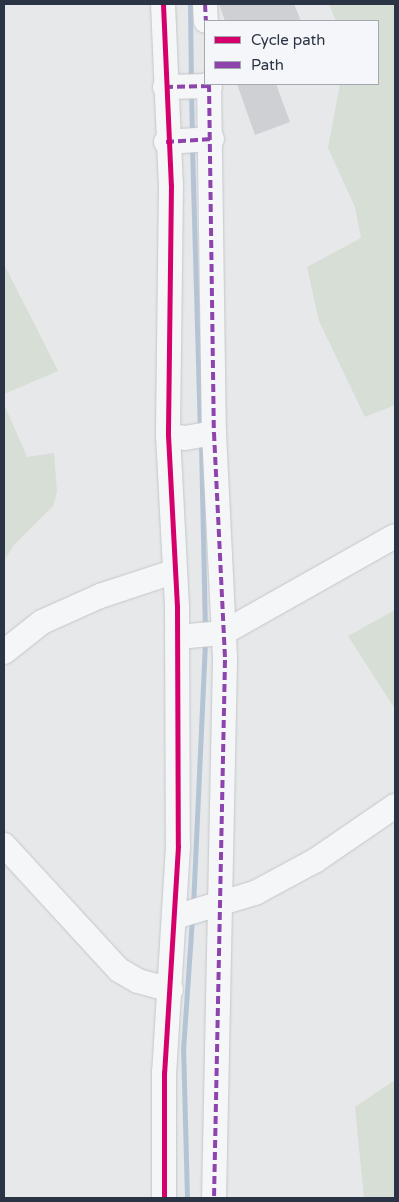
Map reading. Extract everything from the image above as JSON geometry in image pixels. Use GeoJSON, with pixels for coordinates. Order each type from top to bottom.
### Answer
{"type":"FeatureCollection","features":[{"type":"Feature","properties":{"kind":"street"},"geometry":{"type":"LineString","coordinates":[[162,4],[172,87],[173,142],[171,185],[193,435],[217,907],[214,1198]]}},
{"type":"Feature","properties":{"kind":"street"},"geometry":{"type":"LineString","coordinates":[[205,4],[206,20]]}},
{"type":"Feature","properties":{"kind":"street"},"geometry":{"type":"LineString","coordinates":[[164,1198],[164,1072],[180,916],[203,635],[173,572],[193,435],[212,139],[210,85],[172,87]]}},
{"type":"Feature","properties":{"kind":"street"},"geometry":{"type":"LineString","coordinates":[[173,142],[212,139]]}},
{"type":"Feature","properties":{"kind":"street"},"geometry":{"type":"LineString","coordinates":[[203,635],[395,536]]}},
{"type":"Feature","properties":{"kind":"street"},"geometry":{"type":"LineString","coordinates":[[4,652],[42,622],[100,596],[173,572]]}},
{"type":"Feature","properties":{"kind":"street"},"geometry":{"type":"LineString","coordinates":[[180,916],[217,907],[255,893],[316,860],[395,806]]}},
{"type":"Feature","properties":{"kind":"street"},"geometry":{"type":"LineString","coordinates":[[4,846],[119,970],[138,981],[171,990]]}},
{"type":"Feature","properties":{"kind":"shaded area"},"geometry":{"type":"Polygon","coordinates":[[[329,4],[395,4],[395,405],[365,417],[319,321],[307,267],[361,238],[355,207],[328,148],[340,85],[379,85],[379,20],[336,20],[329,4]]]}},
{"type":"Feature","properties":{"kind":"shaded area"},"geometry":{"type":"Polygon","coordinates":[[[4,264],[58,371],[4,394],[4,264]]]}},
{"type":"Feature","properties":{"kind":"shaded area"},"geometry":{"type":"Polygon","coordinates":[[[4,404],[27,457],[54,453],[57,492],[53,506],[14,545],[4,561],[4,404]]]}},
{"type":"Feature","properties":{"kind":"shaded area"},"geometry":{"type":"Polygon","coordinates":[[[395,610],[395,709],[348,636],[395,610]]]}},
{"type":"Feature","properties":{"kind":"shaded area"},"geometry":{"type":"Polygon","coordinates":[[[395,1080],[395,1198],[364,1198],[355,1107],[395,1080]]]}},
{"type":"Feature","properties":{"kind":"building"},"geometry":{"type":"Polygon","coordinates":[[[219,4],[294,4],[301,20],[225,20],[219,4]]]}},
{"type":"Feature","properties":{"kind":"building"},"geometry":{"type":"Polygon","coordinates":[[[237,85],[276,85],[290,122],[255,135],[237,85]]]}},
{"type":"Feature","properties":{"kind":"waterway"},"geometry":{"type":"LineString","coordinates":[[190,4],[191,81]]}},
{"type":"Feature","properties":{"kind":"waterway"},"geometry":{"type":"LineString","coordinates":[[191,92],[192,134]]}},
{"type":"Feature","properties":{"kind":"waterway"},"geometry":{"type":"LineString","coordinates":[[192,147],[200,429]]}},
{"type":"Feature","properties":{"kind":"waterway"},"geometry":{"type":"LineString","coordinates":[[201,442],[205,628]]}},
{"type":"Feature","properties":{"kind":"waterway"},"geometry":{"type":"LineString","coordinates":[[193,906],[205,642]]}},
{"type":"Feature","properties":{"kind":"waterway"},"geometry":{"type":"LineString","coordinates":[[187,1198],[183,1050],[192,919]]}},
{"type":"Feature","properties":{"kind":"marked path"},"geometry":{"type":"LineString","coordinates":[[205,4],[206,20]]}},
{"type":"Feature","properties":{"kind":"marked path"},"geometry":{"type":"LineString","coordinates":[[209,85],[214,433],[225,660],[214,1198]]}},
{"type":"Feature","properties":{"kind":"marked path"},"geometry":{"type":"LineString","coordinates":[[165,87],[210,86]]}},
{"type":"Feature","properties":{"kind":"marked path"},"geometry":{"type":"LineString","coordinates":[[166,142],[212,139]]}},
{"type":"Feature","properties":{"kind":"cycle path"},"geometry":{"type":"LineString","coordinates":[[163,4],[171,185],[168,435],[177,606],[178,846],[164,1072],[164,1198]]}}]}
